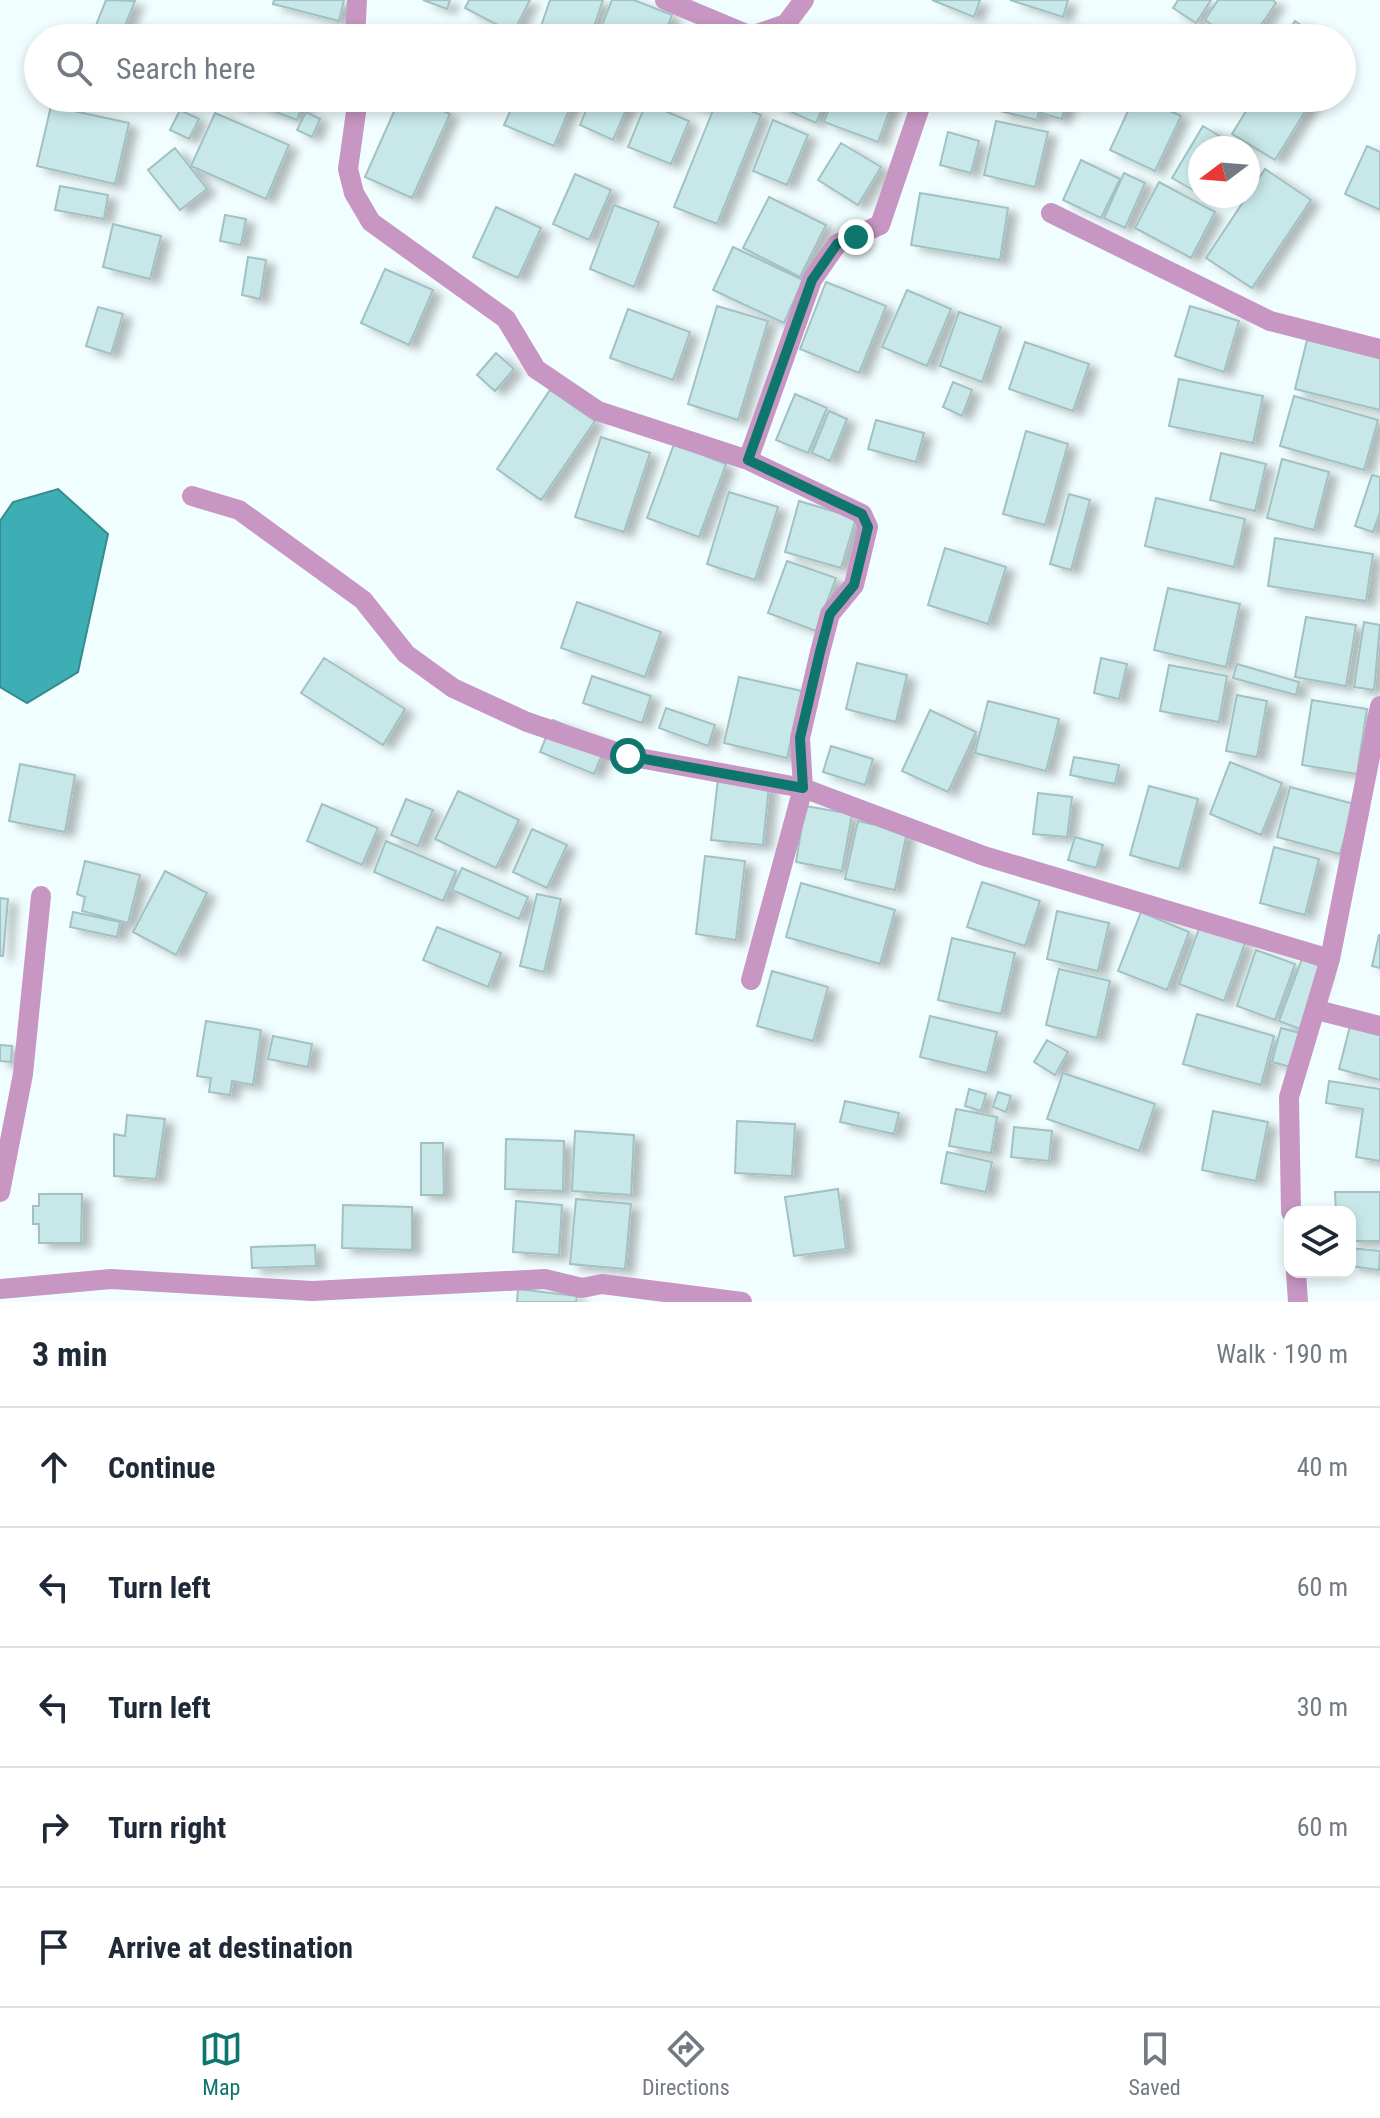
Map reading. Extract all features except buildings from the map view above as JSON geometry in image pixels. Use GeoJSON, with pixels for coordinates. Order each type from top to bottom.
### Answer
{"type":"FeatureCollection","features":[{"type":"Feature","properties":{"kind":"street"},"geometry":{"type":"LineString","coordinates":[[356,24],[357,0]]}},
{"type":"Feature","properties":{"kind":"street"},"geometry":{"type":"LineString","coordinates":[[665,0],[722,24]]}},
{"type":"Feature","properties":{"kind":"street"},"geometry":{"type":"LineString","coordinates":[[786,24],[804,0]]}},
{"type":"Feature","properties":{"kind":"street"},"geometry":{"type":"LineString","coordinates":[[356,112],[348,169],[354,193],[371,222],[506,319],[536,369],[598,411],[748,460],[862,514],[868,527],[854,585],[830,614],[820,652],[800,738],[803,788],[751,980]]}},
{"type":"Feature","properties":{"kind":"street"},"geometry":{"type":"LineString","coordinates":[[748,460],[812,280],[837,244],[880,225],[918,112]]}},
{"type":"Feature","properties":{"kind":"street"},"geometry":{"type":"LineString","coordinates":[[1051,213],[1270,321],[1380,349]]}},
{"type":"Feature","properties":{"kind":"street"},"geometry":{"type":"LineString","coordinates":[[192,496],[239,510],[363,600],[406,654],[453,688],[527,722],[628,756],[803,788],[984,856],[1330,959]]}},
{"type":"Feature","properties":{"kind":"street"},"geometry":{"type":"LineString","coordinates":[[1291,1206],[1289,1097],[1330,959],[1380,706]]}},
{"type":"Feature","properties":{"kind":"street"},"geometry":{"type":"LineString","coordinates":[[0,1192],[23,1074],[41,896]]}},
{"type":"Feature","properties":{"kind":"street"},"geometry":{"type":"LineString","coordinates":[[1317,1010],[1380,1026]]}},
{"type":"Feature","properties":{"kind":"street"},"geometry":{"type":"LineString","coordinates":[[1296,1278],[1298,1302]]}},
{"type":"Feature","properties":{"kind":"street"},"geometry":{"type":"LineString","coordinates":[[0,1289],[111,1279],[312,1291],[545,1279],[582,1288],[602,1284],[627,1286],[742,1302]]}},
{"type":"Feature","properties":{"kind":"water"},"geometry":{"type":"Polygon","coordinates":[[[58,489],[108,534],[78,672],[27,703],[0,687],[0,521],[13,502],[58,489]]]}},
{"type":"Feature","properties":{"kind":"route"},"geometry":{"type":"LineString","coordinates":[[628,756],[803,788],[800,738],[820,652],[830,614],[854,585],[868,527],[862,514],[748,460],[812,280],[837,244],[856,237]]}}]}
